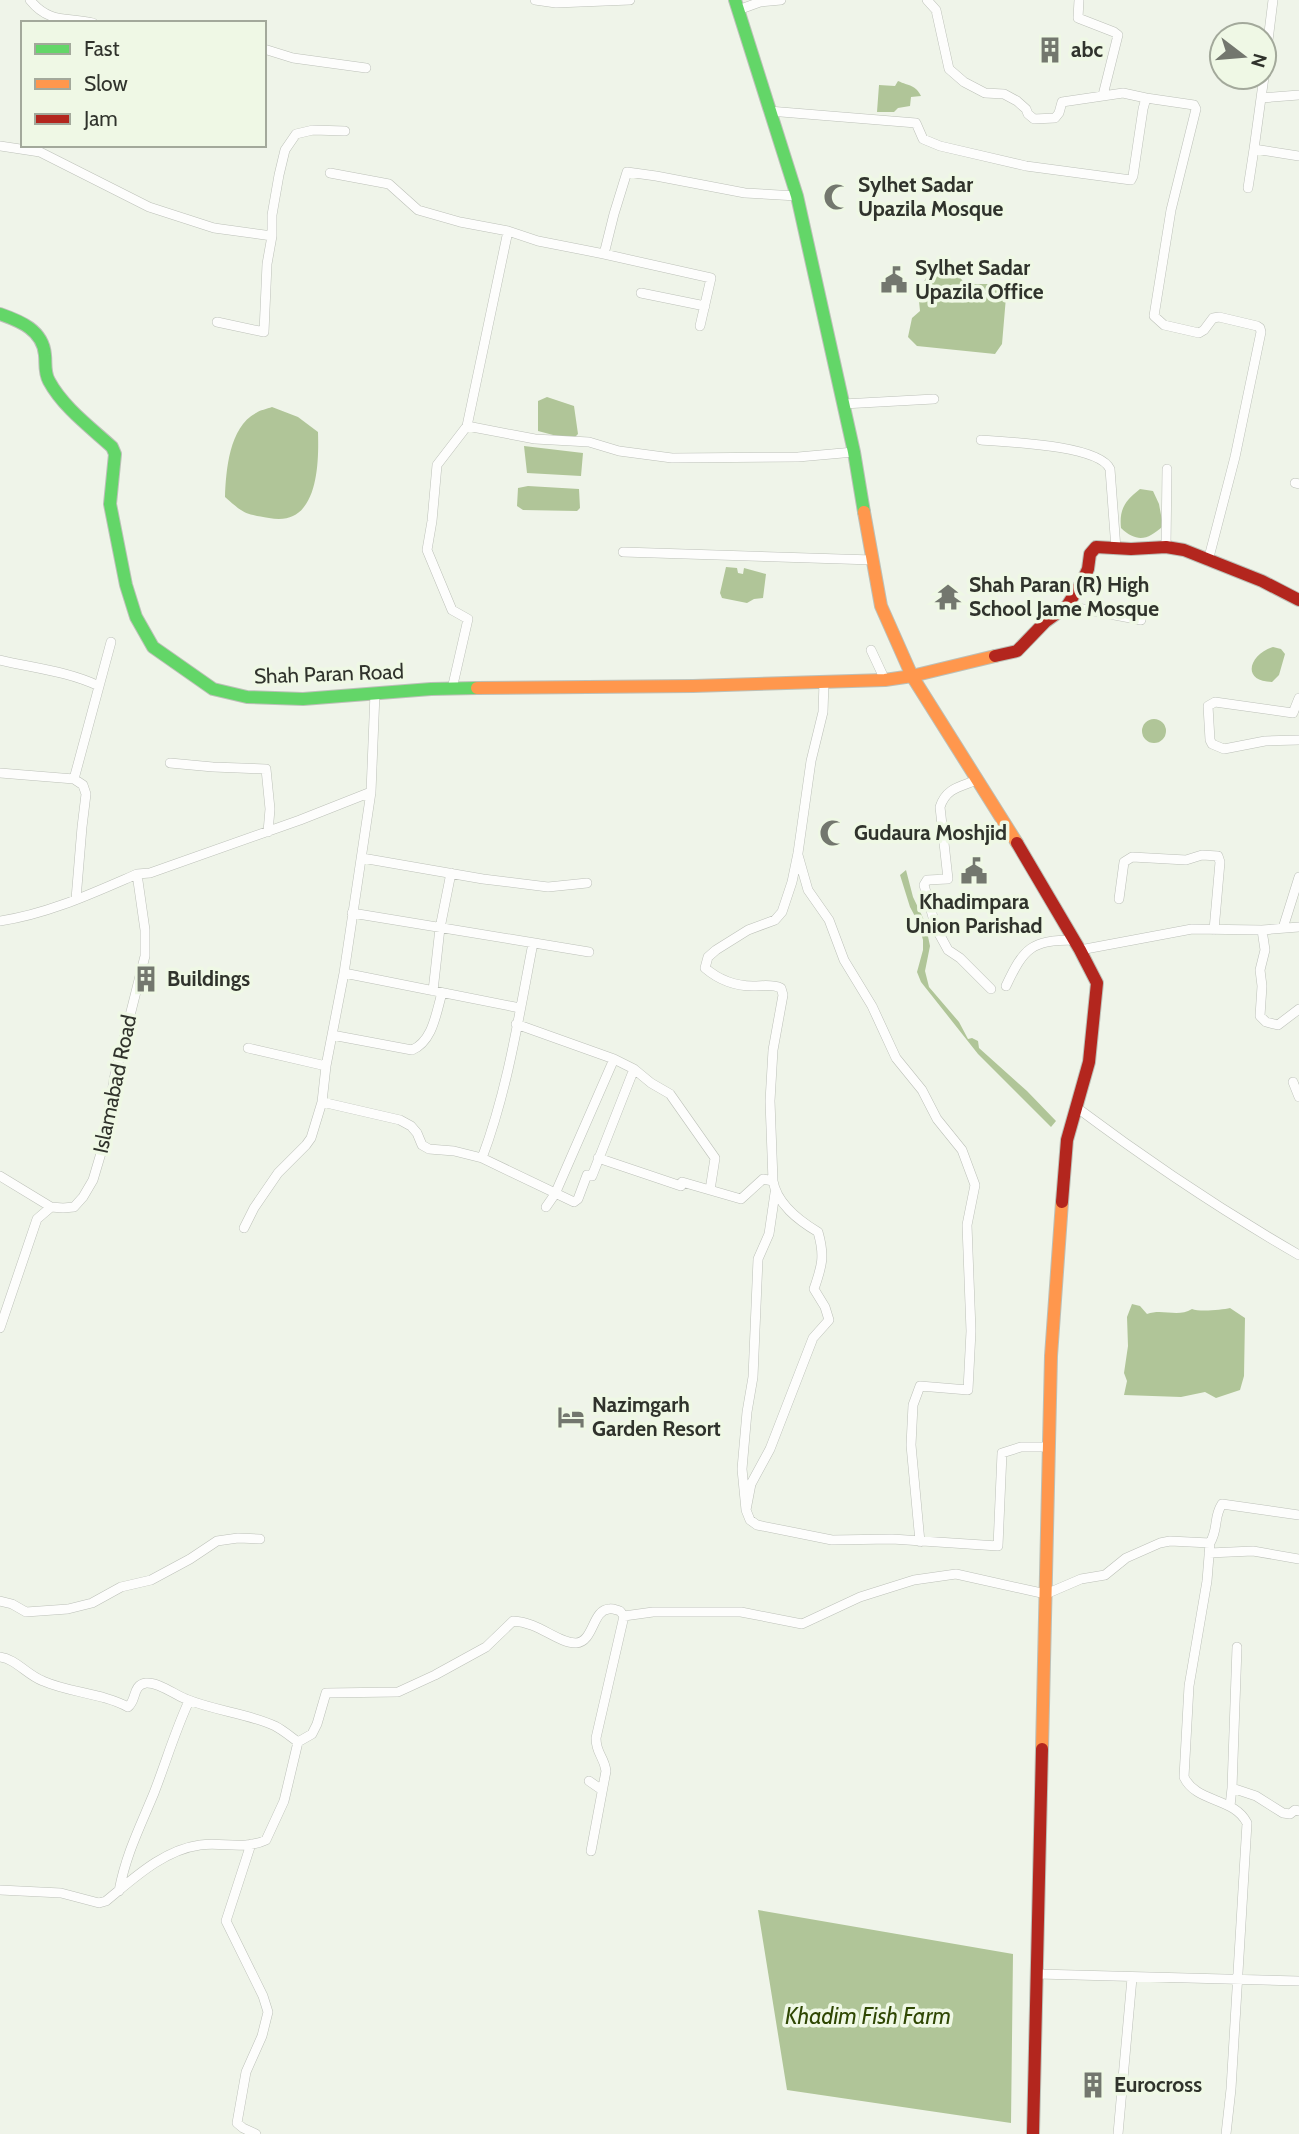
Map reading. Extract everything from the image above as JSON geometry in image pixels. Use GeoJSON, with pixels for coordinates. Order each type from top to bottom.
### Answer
{"type":"FeatureCollection","features":[{"type":"Feature","properties":{"kind":"main road"},"geometry":{"type":"LineString","coordinates":[[737,5],[797,197],[854,452],[881,606],[912,676],[1077,945],[1097,983],[1089,1062],[1067,1140],[1051,1356],[1033,2134]]}},
{"type":"Feature","properties":{"kind":"main road","name":"Shah Paran Road"},"geometry":{"type":"LineString","coordinates":[[0,314],[24,323],[40,335],[45,347],[47,379],[75,412],[112,447],[115,454],[110,505],[126,585],[136,617],[153,646],[213,689],[247,697],[303,699],[452,689],[885,680],[1017,651],[1045,622],[1067,606]]}},
{"type":"Feature","properties":{"kind":"main road"},"geometry":{"type":"LineString","coordinates":[[1067,606],[1083,582],[1093,549],[1096,547],[1166,547],[1184,550],[1262,581],[1299,600]]}},
{"type":"Feature","properties":{"kind":"street"},"geometry":{"type":"LineString","coordinates":[[30,0],[39,11],[52,16],[86,21]]}},
{"type":"Feature","properties":{"kind":"street"},"geometry":{"type":"LineString","coordinates":[[535,0],[556,3],[631,0]]}},
{"type":"Feature","properties":{"kind":"street"},"geometry":{"type":"LineString","coordinates":[[737,5],[781,0]]}},
{"type":"Feature","properties":{"kind":"street"},"geometry":{"type":"LineString","coordinates":[[928,0],[936,10],[949,69],[964,82],[985,93],[1004,94],[1017,101],[1034,119],[1055,118],[1062,102],[1123,93],[1194,104],[1196,110],[1171,211],[1154,316],[1164,325],[1199,333],[1213,318],[1219,317],[1260,328],[1245,413],[1208,561]]}},
{"type":"Feature","properties":{"kind":"street"},"geometry":{"type":"LineString","coordinates":[[1079,0],[1078,18],[1118,35],[1103,95]]}},
{"type":"Feature","properties":{"kind":"street"},"geometry":{"type":"LineString","coordinates":[[1270,21],[1273,0]]}},
{"type":"Feature","properties":{"kind":"street"},"geometry":{"type":"LineString","coordinates":[[266,50],[293,58],[366,68]]}},
{"type":"Feature","properties":{"kind":"street"},"geometry":{"type":"LineString","coordinates":[[1248,188],[1262,91]]}},
{"type":"Feature","properties":{"kind":"street"},"geometry":{"type":"LineString","coordinates":[[1261,99],[1299,95]]}},
{"type":"Feature","properties":{"kind":"street"},"geometry":{"type":"LineString","coordinates":[[769,111],[916,123],[923,138],[940,146],[1026,166],[1130,180],[1133,176],[1146,97]]}},
{"type":"Feature","properties":{"kind":"street"},"geometry":{"type":"LineString","coordinates":[[216,322],[264,332],[272,215],[285,150],[296,134],[313,130],[345,131]]}},
{"type":"Feature","properties":{"kind":"street"},"geometry":{"type":"LineString","coordinates":[[0,146],[40,152],[149,207],[214,228],[272,236]]}},
{"type":"Feature","properties":{"kind":"street"},"geometry":{"type":"LineString","coordinates":[[1254,149],[1299,156]]}},
{"type":"Feature","properties":{"kind":"street"},"geometry":{"type":"LineString","coordinates":[[604,254],[626,172],[745,193],[797,197]]}},
{"type":"Feature","properties":{"kind":"street"},"geometry":{"type":"LineString","coordinates":[[330,173],[389,184],[418,210],[460,222],[711,278],[700,326]]}},
{"type":"Feature","properties":{"kind":"street"},"geometry":{"type":"LineString","coordinates":[[452,689],[468,619],[452,610],[427,550],[437,465],[467,426],[508,231]]}},
{"type":"Feature","properties":{"kind":"street"},"geometry":{"type":"LineString","coordinates":[[641,293],[705,306]]}},
{"type":"Feature","properties":{"kind":"street"},"geometry":{"type":"LineString","coordinates":[[843,404],[934,400]]}},
{"type":"Feature","properties":{"kind":"street"},"geometry":{"type":"LineString","coordinates":[[467,426],[535,439],[589,442],[619,451],[672,458],[798,457],[854,452]]}},
{"type":"Feature","properties":{"kind":"street"},"geometry":{"type":"LineString","coordinates":[[981,440],[1051,445],[1103,460],[1111,470],[1116,549]]}},
{"type":"Feature","properties":{"kind":"street"},"geometry":{"type":"LineString","coordinates":[[1166,547],[1167,469]]}},
{"type":"Feature","properties":{"kind":"street"},"geometry":{"type":"LineString","coordinates":[[623,552],[873,560]]}},
{"type":"Feature","properties":{"kind":"street"},"geometry":{"type":"LineString","coordinates":[[1067,606],[1141,620]]}},
{"type":"Feature","properties":{"kind":"street"},"geometry":{"type":"LineString","coordinates":[[74,779],[111,642]]}},
{"type":"Feature","properties":{"kind":"street"},"geometry":{"type":"LineString","coordinates":[[871,650],[885,680]]}},
{"type":"Feature","properties":{"kind":"street"},"geometry":{"type":"LineString","coordinates":[[0,660],[79,677],[99,686]]}},
{"type":"Feature","properties":{"kind":"street"},"geometry":{"type":"LineString","coordinates":[[824,682],[823,712],[809,773],[798,853],[782,912],[775,920],[748,930],[716,950],[708,957],[705,968],[731,983],[746,986],[775,985],[781,988],[783,995],[773,1050],[770,1101],[775,1193],[769,1234],[758,1259],[753,1377],[742,1469],[746,1510],[750,1520],[757,1525],[832,1540],[892,1539],[998,1546],[1002,1453],[1021,1447],[1049,1447]]}},
{"type":"Feature","properties":{"kind":"street"},"geometry":{"type":"LineString","coordinates":[[244,1227],[278,1173],[311,1138],[322,1102],[371,792],[376,693]]}},
{"type":"Feature","properties":{"kind":"street"},"geometry":{"type":"LineString","coordinates":[[1299,698],[1293,713],[1215,702],[1208,706],[1212,744],[1224,748],[1265,741],[1299,740]]}},
{"type":"Feature","properties":{"kind":"street"},"geometry":{"type":"LineString","coordinates":[[170,763],[266,769],[270,810],[268,832]]}},
{"type":"Feature","properties":{"kind":"street"},"geometry":{"type":"LineString","coordinates":[[0,773],[74,779],[83,785],[86,794],[76,899]]}},
{"type":"Feature","properties":{"kind":"street"},"geometry":{"type":"LineString","coordinates":[[977,780],[947,792],[943,797],[940,807],[948,878],[927,880],[924,885],[936,928],[948,950],[960,958],[990,989]]}},
{"type":"Feature","properties":{"kind":"street"},"geometry":{"type":"LineString","coordinates":[[0,921],[25,917],[137,874],[150,873],[268,832],[371,792]]}},
{"type":"Feature","properties":{"kind":"street"},"geometry":{"type":"LineString","coordinates":[[798,853],[808,890],[829,920],[844,960],[872,1006],[896,1058],[922,1090],[937,1119],[962,1150],[975,1185],[967,1225],[971,1331],[968,1390],[920,1386],[912,1405],[911,1445],[920,1542]]}},
{"type":"Feature","properties":{"kind":"street"},"geometry":{"type":"LineString","coordinates":[[1119,899],[1126,859],[1186,860],[1202,855],[1218,856],[1220,862],[1214,930]]}},
{"type":"Feature","properties":{"kind":"street"},"geometry":{"type":"LineString","coordinates":[[362,858],[548,887],[587,883]]}},
{"type":"Feature","properties":{"kind":"street"},"geometry":{"type":"LineString","coordinates":[[332,1035],[412,1050],[422,1045],[431,1030],[437,992],[440,928],[451,873]]}},
{"type":"Feature","properties":{"kind":"street","name":"Islamabad Road"},"geometry":{"type":"LineString","coordinates":[[51,1207],[74,1207],[83,1197],[93,1180],[104,1143],[114,1079],[145,956],[145,930],[137,874]]}},
{"type":"Feature","properties":{"kind":"street"},"geometry":{"type":"LineString","coordinates":[[1283,928],[1299,877]]}},
{"type":"Feature","properties":{"kind":"street"},"geometry":{"type":"LineString","coordinates":[[352,914],[589,953]]}},
{"type":"Feature","properties":{"kind":"street"},"geometry":{"type":"LineString","coordinates":[[1006,986],[1017,963],[1028,950],[1039,943],[1077,945],[1192,929],[1262,930],[1299,927]]}},
{"type":"Feature","properties":{"kind":"street"},"geometry":{"type":"LineString","coordinates":[[1262,930],[1265,950],[1260,970],[1260,1016],[1266,1022],[1278,1025],[1299,1009]]}},
{"type":"Feature","properties":{"kind":"street"},"geometry":{"type":"LineString","coordinates":[[482,1158],[494,1122],[533,943]]}},
{"type":"Feature","properties":{"kind":"street"},"geometry":{"type":"LineString","coordinates":[[344,973],[520,1008]]}},
{"type":"Feature","properties":{"kind":"street"},"geometry":{"type":"LineString","coordinates":[[516,1024],[614,1059],[634,1069],[670,1094],[715,1158],[710,1190]]}},
{"type":"Feature","properties":{"kind":"street"},"geometry":{"type":"LineString","coordinates":[[248,1048],[326,1066]]}},
{"type":"Feature","properties":{"kind":"street"},"geometry":{"type":"LineString","coordinates":[[546,1207],[555,1194],[614,1059]]}},
{"type":"Feature","properties":{"kind":"street"},"geometry":{"type":"LineString","coordinates":[[322,1102],[400,1120],[411,1126],[422,1145],[429,1149],[454,1151],[482,1158],[574,1202],[587,1175],[592,1176],[634,1069]]}},
{"type":"Feature","properties":{"kind":"street"},"geometry":{"type":"LineString","coordinates":[[1293,1082],[1299,1097]]}},
{"type":"Feature","properties":{"kind":"street"},"geometry":{"type":"LineString","coordinates":[[1075,1112],[1233,1217],[1299,1255]]}},
{"type":"Feature","properties":{"kind":"street"},"geometry":{"type":"LineString","coordinates":[[598,1158],[676,1184],[681,1185],[682,1182],[741,1199],[763,1179],[773,1181]]}},
{"type":"Feature","properties":{"kind":"street"},"geometry":{"type":"LineString","coordinates":[[0,1176],[51,1207],[37,1219],[0,1328]]}},
{"type":"Feature","properties":{"kind":"street"},"geometry":{"type":"LineString","coordinates":[[746,1510],[751,1484],[770,1449],[813,1338],[829,1320],[814,1289],[822,1265],[823,1249],[818,1232],[799,1221],[775,1193]]}},
{"type":"Feature","properties":{"kind":"street"},"geometry":{"type":"LineString","coordinates":[[1226,2134],[1247,1823],[1242,1814],[1230,1805],[1200,1793],[1187,1783],[1184,1777],[1189,1686],[1210,1548],[1216,1532],[1217,1513],[1222,1504],[1299,1515]]}},
{"type":"Feature","properties":{"kind":"street"},"geometry":{"type":"LineString","coordinates":[[0,1601],[26,1612],[68,1609],[92,1603],[121,1587],[151,1580],[217,1541],[260,1539]]}},
{"type":"Feature","properties":{"kind":"street"},"geometry":{"type":"LineString","coordinates":[[624,1616],[653,1612],[741,1612],[802,1624],[860,1597],[914,1580],[956,1574],[1045,1594],[1081,1579],[1105,1574],[1126,1558],[1170,1541],[1299,1559]]}},
{"type":"Feature","properties":{"kind":"street"},"geometry":{"type":"LineString","coordinates":[[0,1890],[54,1892],[99,1903],[106,1901],[148,1867],[179,1851],[200,1844],[251,1844],[266,1840],[284,1801],[298,1742],[312,1734],[326,1693],[398,1692],[486,1647],[513,1621],[525,1621],[558,1638],[576,1643],[585,1639],[601,1612],[608,1608],[620,1611],[624,1616]]}},
{"type":"Feature","properties":{"kind":"street"},"geometry":{"type":"LineString","coordinates":[[591,1851],[606,1771],[605,1761],[596,1750],[596,1738],[624,1616]]}},
{"type":"Feature","properties":{"kind":"street"},"geometry":{"type":"LineString","coordinates":[[1230,1805],[1237,1647]]}},
{"type":"Feature","properties":{"kind":"street"},"geometry":{"type":"LineString","coordinates":[[0,1657],[15,1663],[38,1680],[106,1698],[128,1707],[133,1703],[135,1691],[144,1683],[153,1683],[189,1700],[278,1727],[298,1742]]}},
{"type":"Feature","properties":{"kind":"street"},"geometry":{"type":"LineString","coordinates":[[119,1891],[125,1860],[189,1700]]}},
{"type":"Feature","properties":{"kind":"street"},"geometry":{"type":"LineString","coordinates":[[589,1780],[603,1790]]}},
{"type":"Feature","properties":{"kind":"street"},"geometry":{"type":"LineString","coordinates":[[1232,1788],[1256,1796],[1283,1812],[1290,1814],[1295,1810],[1299,1811]]}},
{"type":"Feature","properties":{"kind":"street"},"geometry":{"type":"LineString","coordinates":[[251,1844],[226,1921],[263,1996],[268,2012],[262,2036],[246,2072],[237,2123],[256,2134]]}},
{"type":"Feature","properties":{"kind":"street"},"geometry":{"type":"LineString","coordinates":[[1038,1974],[1299,1981]]}},
{"type":"Feature","properties":{"kind":"street"},"geometry":{"type":"LineString","coordinates":[[1118,2134],[1132,1978]]}},
{"type":"Feature","properties":{"kind":"water"},"geometry":{"type":"Polygon","coordinates":[[[898,81],[914,88],[921,96],[911,97],[910,106],[898,108],[894,112],[877,112],[879,85],[895,86],[898,81]]]}},
{"type":"Feature","properties":{"kind":"water"},"geometry":{"type":"Polygon","coordinates":[[[928,275],[959,276],[965,284],[1002,284],[1006,297],[1002,344],[995,354],[917,346],[908,337],[912,318],[920,311],[918,291],[928,275]]]}},
{"type":"Feature","properties":{"kind":"water"},"geometry":{"type":"Polygon","coordinates":[[[547,397],[574,406],[578,434],[572,440],[538,431],[538,401],[547,397]]]}},
{"type":"Feature","properties":{"kind":"water"},"geometry":{"type":"Polygon","coordinates":[[[272,407],[298,417],[318,432],[318,461],[312,491],[306,504],[285,519],[250,514],[225,497],[231,450],[240,428],[256,413],[272,407]]]}},
{"type":"Feature","properties":{"kind":"water"},"geometry":{"type":"Polygon","coordinates":[[[524,446],[583,453],[581,476],[527,473],[524,446]]]}},
{"type":"Feature","properties":{"kind":"water"},"geometry":{"type":"Polygon","coordinates":[[[528,486],[579,489],[580,508],[577,511],[523,510],[517,506],[518,488],[528,486]]]}},
{"type":"Feature","properties":{"kind":"water"},"geometry":{"type":"Polygon","coordinates":[[[1140,489],[1153,491],[1159,504],[1163,526],[1147,537],[1137,538],[1121,528],[1121,516],[1130,497],[1140,489]]]}},
{"type":"Feature","properties":{"kind":"water"},"geometry":{"type":"Polygon","coordinates":[[[726,567],[737,568],[738,573],[743,574],[744,568],[766,574],[763,598],[747,603],[722,598],[720,593],[726,567]]]}},
{"type":"Feature","properties":{"kind":"water"},"geometry":{"type":"Polygon","coordinates":[[[1273,647],[1281,649],[1285,654],[1279,675],[1272,682],[1255,677],[1252,667],[1259,655],[1273,647]]]}},
{"type":"Feature","properties":{"kind":"water"},"geometry":{"type":"Polygon","coordinates":[[[1154,719],[1163,722],[1166,731],[1163,740],[1154,743],[1145,740],[1142,731],[1145,722],[1154,719]]]}},
{"type":"Feature","properties":{"kind":"water"},"geometry":{"type":"Polygon","coordinates":[[[906,870],[913,897],[925,922],[930,946],[925,971],[929,987],[959,1022],[968,1039],[978,1041],[979,1048],[1056,1121],[1051,1127],[978,1054],[921,982],[917,972],[923,940],[900,875],[906,870]]]}},
{"type":"Feature","properties":{"kind":"water"},"geometry":{"type":"Polygon","coordinates":[[[1132,1304],[1140,1306],[1147,1314],[1230,1308],[1245,1318],[1244,1376],[1240,1390],[1216,1398],[1205,1392],[1181,1397],[1124,1395],[1127,1381],[1124,1373],[1128,1346],[1127,1317],[1132,1304]]]}},
{"type":"Feature","properties":{"kind":"water","name":"Khadim Fish Farm"},"geometry":{"type":"Polygon","coordinates":[[[758,1910],[1013,1954],[1011,2123],[787,2090],[758,1910]]]}},
{"type":"Feature","properties":{"kind":"traffic: fast"},"geometry":{"type":"LineString","coordinates":[[735,0],[797,196],[854,452],[864,512]]}},
{"type":"Feature","properties":{"kind":"traffic: fast"},"geometry":{"type":"LineString","coordinates":[[0,314],[23,323],[35,333],[43,346],[46,374],[55,390],[78,416],[112,447],[115,454],[110,504],[126,585],[136,617],[153,647],[213,689],[247,697],[303,699],[477,688]]}},
{"type":"Feature","properties":{"kind":"traffic: slow"},"geometry":{"type":"LineString","coordinates":[[864,512],[881,606],[912,676],[1017,843]]}},
{"type":"Feature","properties":{"kind":"traffic: slow"},"geometry":{"type":"LineString","coordinates":[[477,688],[693,686],[885,680],[995,656]]}},
{"type":"Feature","properties":{"kind":"traffic: slow"},"geometry":{"type":"LineString","coordinates":[[1042,1749],[1051,1356],[1062,1202]]}},
{"type":"Feature","properties":{"kind":"traffic: jam"},"geometry":{"type":"LineString","coordinates":[[995,656],[1017,651],[1045,622],[1067,606],[1082,582],[1088,569],[1090,554],[1096,547],[1166,547],[1184,550],[1262,581],[1299,600]]}},
{"type":"Feature","properties":{"kind":"traffic: jam"},"geometry":{"type":"LineString","coordinates":[[1017,843],[1097,983],[1089,1062],[1067,1140],[1062,1202]]}},
{"type":"Feature","properties":{"kind":"traffic: jam"},"geometry":{"type":"LineString","coordinates":[[1033,2134],[1042,1749]]}},
{"type":"Feature","properties":{"kind":"place","name":"abc"},"geometry":{"type":"Point","coordinates":[1050,50]}},
{"type":"Feature","properties":{"kind":"place","name":"Sylhet Sadar Upazila Mosque"},"geometry":{"type":"Point","coordinates":[837,197]}},
{"type":"Feature","properties":{"kind":"place","name":"Sylhet Sadar Upazila Office"},"geometry":{"type":"Point","coordinates":[894,280]}},
{"type":"Feature","properties":{"kind":"place","name":"Shah Paran (R) High School Jame Mosque"},"geometry":{"type":"Point","coordinates":[948,597]}},
{"type":"Feature","properties":{"kind":"place","name":"Gudaura Moshjid"},"geometry":{"type":"Point","coordinates":[833,833]}},
{"type":"Feature","properties":{"kind":"place","name":"Khadimpara Union Parishad"},"geometry":{"type":"Point","coordinates":[974,871]}},
{"type":"Feature","properties":{"kind":"place","name":"Buildings"},"geometry":{"type":"Point","coordinates":[146,979]}},
{"type":"Feature","properties":{"kind":"place","name":"Nazimgarh Garden Resort"},"geometry":{"type":"Point","coordinates":[571,1417]}},
{"type":"Feature","properties":{"kind":"place","name":"Eurocross"},"geometry":{"type":"Point","coordinates":[1093,2085]}}]}
